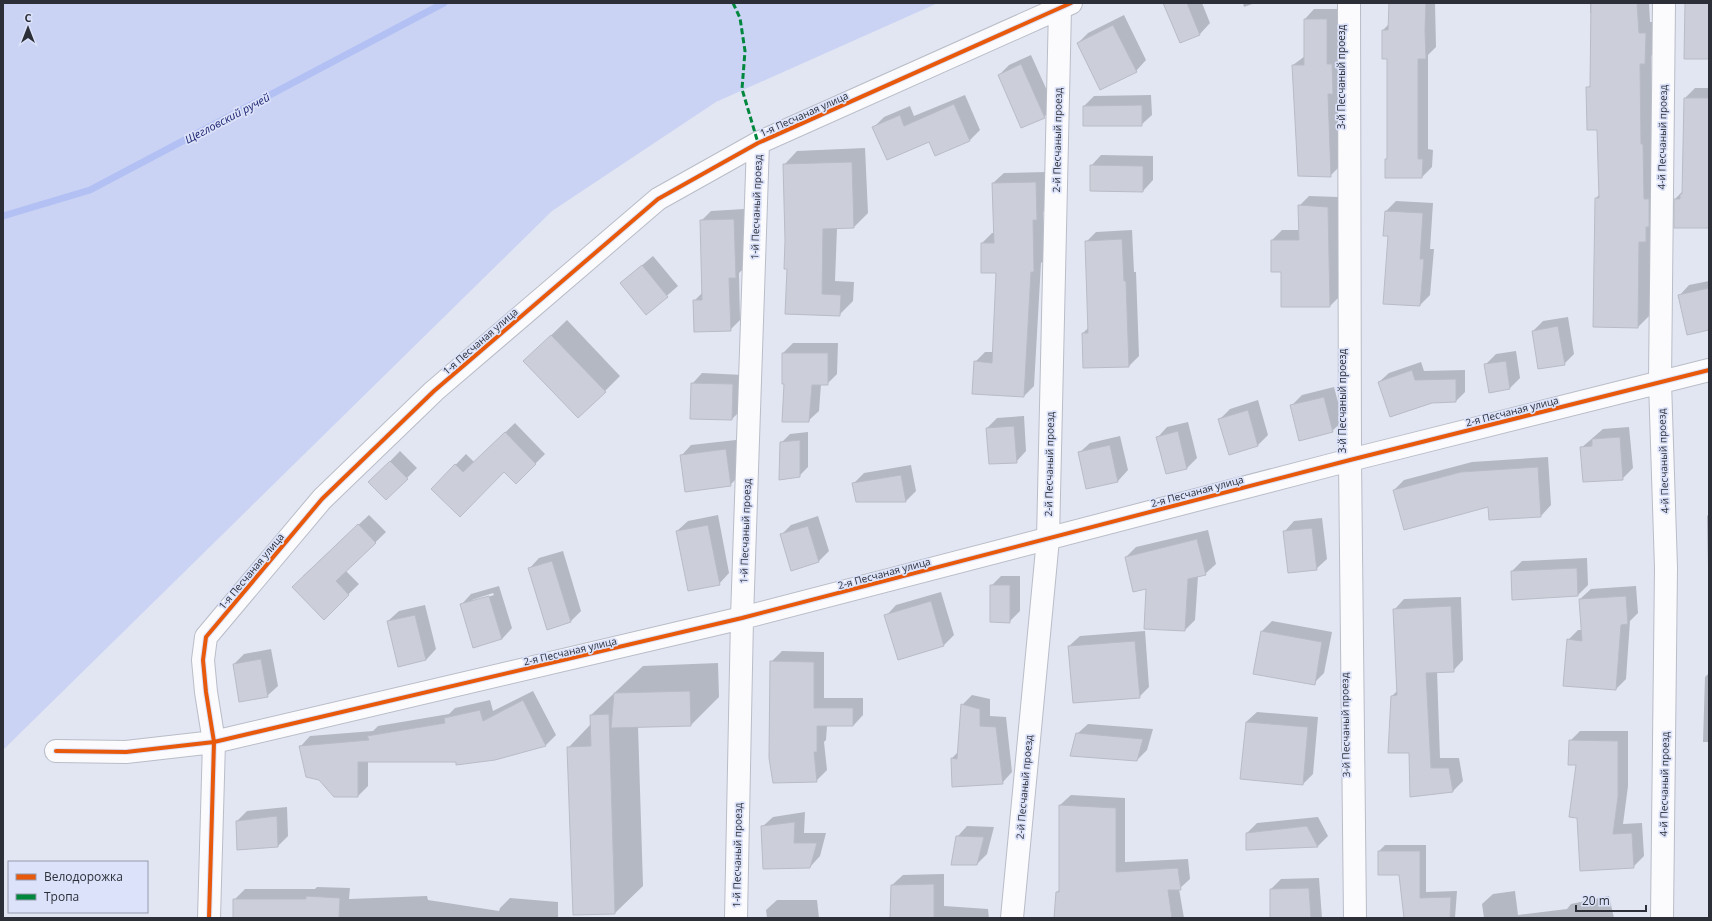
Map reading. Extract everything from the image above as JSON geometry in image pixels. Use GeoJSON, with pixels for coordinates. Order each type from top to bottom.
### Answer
{"type":"FeatureCollection","features":[{"type":"Feature","properties":{"kind":"street","name":"3-й Песчаный проезд"},"geometry":{"type":"LineString","coordinates":[[1349,3],[1350,460],[1355,918]]}},
{"type":"Feature","properties":{"kind":"street","name":"4-й Песчаный проезд"},"geometry":{"type":"LineString","coordinates":[[1662,918],[1666,568],[1660,382],[1664,3]]}},
{"type":"Feature","properties":{"kind":"street","name":"1-я Песчаная улица"},"geometry":{"type":"LineString","coordinates":[[209,918],[214,742],[205,684],[203,660],[206,637],[322,500],[434,391],[658,199],[758,143],[1066,5]]}},
{"type":"Feature","properties":{"kind":"street","name":"2-й Песчаный проезд"},"geometry":{"type":"LineString","coordinates":[[1012,918],[1048,539],[1066,5]]}},
{"type":"Feature","properties":{"kind":"street","name":"1-й Песчаный проезд"},"geometry":{"type":"LineString","coordinates":[[736,918],[742,618],[758,143]]}},
{"type":"Feature","properties":{"kind":"street","name":"2-я Песчаная улица"},"geometry":{"type":"LineString","coordinates":[[56,751],[126,752],[214,742],[742,618],[1350,460],[1709,370]]}},
{"type":"Feature","properties":{"kind":"shaded area"},"geometry":{"type":"Polygon","coordinates":[[[3,3],[938,3],[716,102],[552,211],[3,750],[3,3]]]}},
{"type":"Feature","properties":{"kind":"building"},"geometry":{"type":"Polygon","coordinates":[[[1163,3],[1187,3],[1200,35],[1180,43],[1163,3]]]}},
{"type":"Feature","properties":{"kind":"building"},"geometry":{"type":"Polygon","coordinates":[[[1389,3],[1426,3],[1426,59],[1418,59],[1418,159],[1423,159],[1422,178],[1385,178],[1385,159],[1387,159],[1387,59],[1382,59],[1382,30],[1388,30],[1389,3]]]}},
{"type":"Feature","properties":{"kind":"building"},"geometry":{"type":"Polygon","coordinates":[[[1591,3],[1637,3],[1639,33],[1646,33],[1645,64],[1640,64],[1641,144],[1643,144],[1644,199],[1649,199],[1649,227],[1646,227],[1646,242],[1639,242],[1638,328],[1593,327],[1595,198],[1599,198],[1597,130],[1587,130],[1586,87],[1590,87],[1591,3]]]}},
{"type":"Feature","properties":{"kind":"building"},"geometry":{"type":"Polygon","coordinates":[[[1685,3],[1709,3],[1709,59],[1684,59],[1685,3]]]}},
{"type":"Feature","properties":{"kind":"building"},"geometry":{"type":"Polygon","coordinates":[[[1304,19],[1327,19],[1327,64],[1332,64],[1333,94],[1328,94],[1331,177],[1298,176],[1292,65],[1304,65],[1304,19]]]}},
{"type":"Feature","properties":{"kind":"building"},"geometry":{"type":"Polygon","coordinates":[[[1113,25],[1137,72],[1100,90],[1077,43],[1113,25]]]}},
{"type":"Feature","properties":{"kind":"building"},"geometry":{"type":"Polygon","coordinates":[[[1021,64],[1045,118],[1021,128],[998,75],[1021,64]]]}},
{"type":"Feature","properties":{"kind":"building"},"geometry":{"type":"Polygon","coordinates":[[[1684,98],[1709,98],[1709,228],[1674,228],[1674,199],[1680,199],[1680,194],[1682,194],[1684,98]]]}},
{"type":"Feature","properties":{"kind":"building"},"geometry":{"type":"Polygon","coordinates":[[[954,104],[970,141],[935,156],[929,142],[887,160],[872,127],[900,115],[904,126],[954,104]]]}},
{"type":"Feature","properties":{"kind":"building"},"geometry":{"type":"Polygon","coordinates":[[[1142,105],[1142,126],[1083,126],[1083,106],[1142,105]]]}},
{"type":"Feature","properties":{"kind":"building"},"geometry":{"type":"Polygon","coordinates":[[[852,162],[854,228],[823,229],[822,294],[841,295],[840,316],[785,314],[787,269],[784,269],[785,240],[783,164],[852,162]]]}},
{"type":"Feature","properties":{"kind":"building"},"geometry":{"type":"Polygon","coordinates":[[[1090,165],[1143,166],[1143,192],[1090,191],[1090,165]]]}},
{"type":"Feature","properties":{"kind":"building"},"geometry":{"type":"Polygon","coordinates":[[[1036,182],[1037,220],[1033,220],[1034,272],[1031,272],[1024,397],[972,394],[974,361],[992,363],[996,273],[981,273],[981,243],[994,243],[992,183],[1036,182]]]}},
{"type":"Feature","properties":{"kind":"building"},"geometry":{"type":"Polygon","coordinates":[[[1298,205],[1328,207],[1330,307],[1281,307],[1281,272],[1271,272],[1271,240],[1299,240],[1298,205]]]}},
{"type":"Feature","properties":{"kind":"building"},"geometry":{"type":"Polygon","coordinates":[[[1385,211],[1423,213],[1420,259],[1424,259],[1420,306],[1383,304],[1388,236],[1383,236],[1385,211]]]}},
{"type":"Feature","properties":{"kind":"building"},"geometry":{"type":"Polygon","coordinates":[[[734,219],[736,278],[729,278],[731,331],[694,332],[693,300],[702,300],[700,220],[734,219]]]}},
{"type":"Feature","properties":{"kind":"building"},"geometry":{"type":"Polygon","coordinates":[[[1122,239],[1124,281],[1126,281],[1129,367],[1083,368],[1082,333],[1088,333],[1085,241],[1122,239]]]}},
{"type":"Feature","properties":{"kind":"building"},"geometry":{"type":"Polygon","coordinates":[[[642,265],[668,297],[646,315],[620,283],[642,265]]]}},
{"type":"Feature","properties":{"kind":"building"},"geometry":{"type":"Polygon","coordinates":[[[1709,288],[1709,330],[1687,335],[1678,295],[1709,288]]]}},
{"type":"Feature","properties":{"kind":"building"},"geometry":{"type":"Polygon","coordinates":[[[1558,326],[1565,365],[1538,369],[1532,331],[1558,326]]]}},
{"type":"Feature","properties":{"kind":"building"},"geometry":{"type":"Polygon","coordinates":[[[551,335],[606,392],[578,418],[523,361],[551,335]]]}},
{"type":"Feature","properties":{"kind":"building"},"geometry":{"type":"Polygon","coordinates":[[[782,353],[828,353],[828,385],[812,385],[809,422],[782,422],[784,384],[782,384],[782,353]]]}},
{"type":"Feature","properties":{"kind":"building"},"geometry":{"type":"Polygon","coordinates":[[[1506,361],[1510,389],[1489,393],[1484,364],[1506,361]]]}},
{"type":"Feature","properties":{"kind":"building"},"geometry":{"type":"Polygon","coordinates":[[[1412,370],[1415,380],[1456,379],[1456,402],[1432,403],[1390,417],[1378,382],[1412,370]]]}},
{"type":"Feature","properties":{"kind":"building"},"geometry":{"type":"Polygon","coordinates":[[[691,383],[733,384],[732,420],[690,419],[691,383]]]}},
{"type":"Feature","properties":{"kind":"building"},"geometry":{"type":"Polygon","coordinates":[[[1324,397],[1333,432],[1299,441],[1290,405],[1324,397]]]}},
{"type":"Feature","properties":{"kind":"building"},"geometry":{"type":"Polygon","coordinates":[[[1248,410],[1258,446],[1229,455],[1218,419],[1248,410]]]}},
{"type":"Feature","properties":{"kind":"building"},"geometry":{"type":"Polygon","coordinates":[[[1014,426],[1017,463],[989,464],[986,428],[1014,426]]]}},
{"type":"Feature","properties":{"kind":"building"},"geometry":{"type":"Polygon","coordinates":[[[1178,431],[1187,469],[1166,474],[1156,437],[1178,431]]]}},
{"type":"Feature","properties":{"kind":"building"},"geometry":{"type":"Polygon","coordinates":[[[505,432],[536,464],[516,484],[504,472],[460,517],[431,489],[455,464],[463,472],[505,432]]]}},
{"type":"Feature","properties":{"kind":"building"},"geometry":{"type":"Polygon","coordinates":[[[1620,437],[1623,480],[1583,482],[1580,447],[1592,446],[1592,439],[1620,437]]]}},
{"type":"Feature","properties":{"kind":"building"},"geometry":{"type":"Polygon","coordinates":[[[800,440],[800,477],[779,480],[780,442],[800,440]]]}},
{"type":"Feature","properties":{"kind":"building"},"geometry":{"type":"Polygon","coordinates":[[[1110,445],[1118,482],[1086,489],[1078,452],[1110,445]]]}},
{"type":"Feature","properties":{"kind":"building"},"geometry":{"type":"Polygon","coordinates":[[[726,449],[731,486],[685,492],[680,455],[726,449]]]}},
{"type":"Feature","properties":{"kind":"building"},"geometry":{"type":"Polygon","coordinates":[[[390,461],[408,479],[386,500],[368,482],[390,461]]]}},
{"type":"Feature","properties":{"kind":"building"},"geometry":{"type":"Polygon","coordinates":[[[1538,467],[1541,517],[1489,520],[1488,507],[1404,530],[1393,490],[1461,472],[1538,467]]]}},
{"type":"Feature","properties":{"kind":"building"},"geometry":{"type":"Polygon","coordinates":[[[901,475],[906,502],[856,502],[852,483],[901,475]]]}},
{"type":"Feature","properties":{"kind":"building"},"geometry":{"type":"Polygon","coordinates":[[[358,524],[376,543],[336,581],[349,595],[324,620],[292,587],[358,524]]]}},
{"type":"Feature","properties":{"kind":"building"},"geometry":{"type":"Polygon","coordinates":[[[708,525],[720,585],[688,591],[676,531],[708,525]]]}},
{"type":"Feature","properties":{"kind":"building"},"geometry":{"type":"Polygon","coordinates":[[[808,526],[819,562],[791,571],[780,534],[808,526]]]}},
{"type":"Feature","properties":{"kind":"building"},"geometry":{"type":"Polygon","coordinates":[[[1312,528],[1317,570],[1288,573],[1283,531],[1312,528]]]}},
{"type":"Feature","properties":{"kind":"building"},"geometry":{"type":"Polygon","coordinates":[[[1197,539],[1206,575],[1188,579],[1185,631],[1144,629],[1146,589],[1133,592],[1125,557],[1197,539]]]}},
{"type":"Feature","properties":{"kind":"building"},"geometry":{"type":"Polygon","coordinates":[[[552,561],[571,622],[547,630],[528,568],[552,561]]]}},
{"type":"Feature","properties":{"kind":"building"},"geometry":{"type":"Polygon","coordinates":[[[1577,568],[1578,596],[1512,600],[1511,571],[1577,568]]]}},
{"type":"Feature","properties":{"kind":"building"},"geometry":{"type":"Polygon","coordinates":[[[990,585],[1010,585],[1010,623],[990,622],[990,585]]]}},
{"type":"Feature","properties":{"kind":"building"},"geometry":{"type":"Polygon","coordinates":[[[489,596],[502,639],[473,648],[460,604],[489,596]]]}},
{"type":"Feature","properties":{"kind":"building"},"geometry":{"type":"Polygon","coordinates":[[[1626,596],[1628,624],[1621,625],[1616,690],[1563,686],[1567,639],[1582,641],[1579,599],[1626,596]]]}},
{"type":"Feature","properties":{"kind":"building"},"geometry":{"type":"Polygon","coordinates":[[[931,601],[944,646],[898,660],[884,615],[931,601]]]}},
{"type":"Feature","properties":{"kind":"building"},"geometry":{"type":"Polygon","coordinates":[[[1451,606],[1454,672],[1426,673],[1431,768],[1449,768],[1453,792],[1410,797],[1409,753],[1388,753],[1391,696],[1397,695],[1393,609],[1451,606]]]}},
{"type":"Feature","properties":{"kind":"building"},"geometry":{"type":"Polygon","coordinates":[[[415,615],[426,660],[398,667],[387,621],[415,615]]]}},
{"type":"Feature","properties":{"kind":"building"},"geometry":{"type":"Polygon","coordinates":[[[1261,631],[1322,642],[1315,685],[1253,674],[1261,631]]]}},
{"type":"Feature","properties":{"kind":"building"},"geometry":{"type":"Polygon","coordinates":[[[1135,641],[1140,698],[1073,703],[1068,646],[1135,641]]]}},
{"type":"Feature","properties":{"kind":"building"},"geometry":{"type":"Polygon","coordinates":[[[261,659],[268,697],[239,702],[233,664],[261,659]]]}},
{"type":"Feature","properties":{"kind":"building"},"geometry":{"type":"Polygon","coordinates":[[[770,661],[814,662],[814,708],[853,708],[853,726],[817,726],[817,752],[814,752],[817,782],[773,783],[769,758],[770,661]]]}},
{"type":"Feature","properties":{"kind":"building"},"geometry":{"type":"Polygon","coordinates":[[[690,691],[691,726],[611,728],[614,693],[690,691]]]}},
{"type":"Feature","properties":{"kind":"building"},"geometry":{"type":"Polygon","coordinates":[[[523,700],[546,746],[495,760],[456,765],[456,762],[358,762],[358,797],[334,797],[319,780],[306,777],[299,746],[369,740],[367,736],[445,723],[444,718],[480,710],[483,721],[523,700]]]}},
{"type":"Feature","properties":{"kind":"building"},"geometry":{"type":"Polygon","coordinates":[[[961,704],[980,709],[980,726],[996,727],[1003,784],[952,787],[951,758],[957,759],[961,704]]]}},
{"type":"Feature","properties":{"kind":"building"},"geometry":{"type":"Polygon","coordinates":[[[609,714],[615,914],[573,915],[567,747],[591,746],[590,715],[609,714]]]}},
{"type":"Feature","properties":{"kind":"building"},"geometry":{"type":"Polygon","coordinates":[[[1246,722],[1308,727],[1303,785],[1240,779],[1246,722]]]}},
{"type":"Feature","properties":{"kind":"building"},"geometry":{"type":"Polygon","coordinates":[[[1076,733],[1143,739],[1137,761],[1070,756],[1076,733]]]}},
{"type":"Feature","properties":{"kind":"building"},"geometry":{"type":"Polygon","coordinates":[[[1569,740],[1618,741],[1618,797],[1613,834],[1632,833],[1634,868],[1580,871],[1577,818],[1569,817],[1576,765],[1568,765],[1569,740]]]}},
{"type":"Feature","properties":{"kind":"building"},"geometry":{"type":"Polygon","coordinates":[[[1059,805],[1116,808],[1116,872],[1178,868],[1181,890],[1168,890],[1172,918],[1054,918],[1056,892],[1059,892],[1059,805]]]}},
{"type":"Feature","properties":{"kind":"building"},"geometry":{"type":"Polygon","coordinates":[[[277,816],[278,847],[237,850],[236,821],[277,816]]]}},
{"type":"Feature","properties":{"kind":"building"},"geometry":{"type":"Polygon","coordinates":[[[795,822],[794,843],[817,843],[810,868],[763,869],[761,826],[795,822]]]}},
{"type":"Feature","properties":{"kind":"building"},"geometry":{"type":"Polygon","coordinates":[[[1307,826],[1318,847],[1246,850],[1246,833],[1307,826]]]}},
{"type":"Feature","properties":{"kind":"building"},"geometry":{"type":"Polygon","coordinates":[[[956,836],[984,837],[977,865],[951,865],[956,836]]]}},
{"type":"Feature","properties":{"kind":"building"},"geometry":{"type":"Polygon","coordinates":[[[1378,851],[1420,851],[1420,898],[1451,897],[1450,918],[1404,918],[1399,875],[1378,875],[1378,851]]]}},
{"type":"Feature","properties":{"kind":"building"},"geometry":{"type":"Polygon","coordinates":[[[934,884],[934,918],[890,918],[891,885],[934,884]]]}},
{"type":"Feature","properties":{"kind":"building"},"geometry":{"type":"Polygon","coordinates":[[[1309,888],[1311,918],[1270,918],[1270,889],[1309,888]]]}},
{"type":"Feature","properties":{"kind":"building"},"geometry":{"type":"Polygon","coordinates":[[[306,896],[340,898],[339,918],[233,918],[233,899],[306,899],[306,896]]]}},
{"type":"Feature","properties":{"kind":"waterway","name":"Щегловский ручей"},"geometry":{"type":"LineString","coordinates":[[3,216],[90,190],[444,3]]}},
{"type":"Feature","properties":{"kind":"marked path"},"geometry":{"type":"LineString","coordinates":[[733,3],[740,18],[745,51],[742,89],[758,143]]}},
{"type":"Feature","properties":{"kind":"cycle path"},"geometry":{"type":"LineString","coordinates":[[209,918],[214,742],[206,692],[203,660],[206,637],[322,499],[434,391],[658,199],[758,143],[1071,3]]}},
{"type":"Feature","properties":{"kind":"cycle path"},"geometry":{"type":"LineString","coordinates":[[56,751],[126,752],[214,742],[742,618],[1350,460],[1709,370]]}}]}
